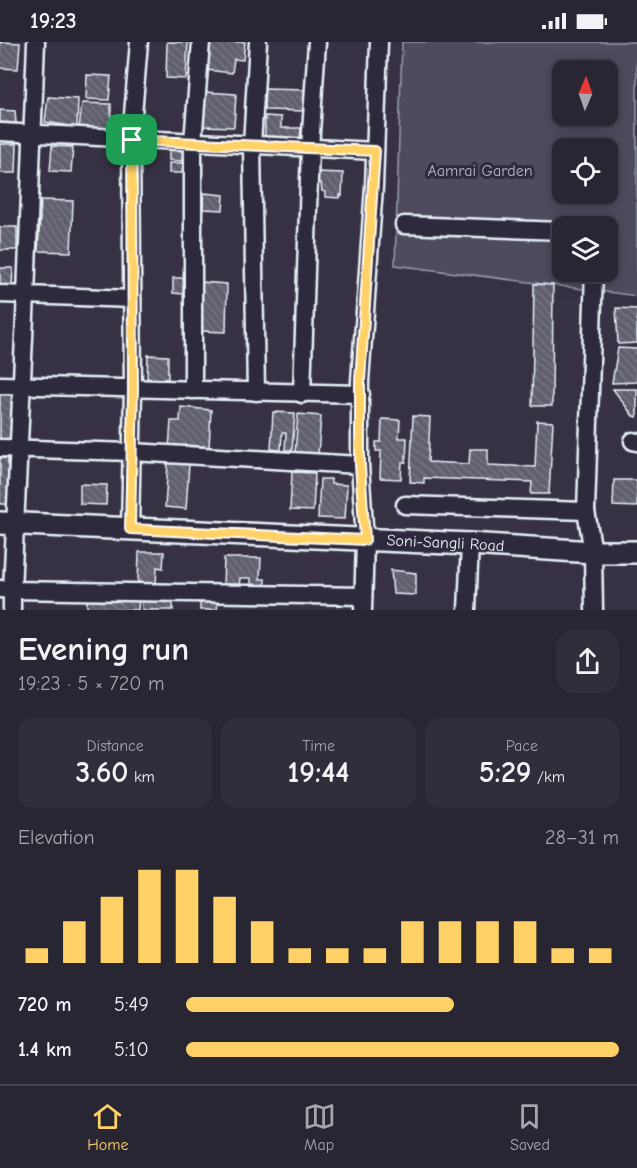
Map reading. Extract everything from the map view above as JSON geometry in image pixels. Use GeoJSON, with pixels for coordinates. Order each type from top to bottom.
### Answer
{"type":"FeatureCollection","features":[{"type":"Feature","properties":{"kind":"main road","name":"Soni-Sangli Road"},"geometry":{"type":"LineString","coordinates":[[8,523],[470,544],[593,552],[637,552]]}},
{"type":"Feature","properties":{"kind":"street"},"geometry":{"type":"LineString","coordinates":[[12,610],[6,589],[8,523],[19,449],[36,42]]}},
{"type":"Feature","properties":{"kind":"street"},"geometry":{"type":"LineString","coordinates":[[130,529],[133,389],[132,140],[139,42]]}},
{"type":"Feature","properties":{"kind":"street"},"geometry":{"type":"LineString","coordinates":[[193,390],[193,142],[201,42]]}},
{"type":"Feature","properties":{"kind":"street"},"geometry":{"type":"LineString","coordinates":[[256,392],[252,145],[258,42]]}},
{"type":"Feature","properties":{"kind":"street"},"geometry":{"type":"LineString","coordinates":[[302,394],[310,148],[317,42]]}},
{"type":"Feature","properties":{"kind":"street"},"geometry":{"type":"LineString","coordinates":[[6,589],[363,603],[365,540],[360,465],[361,394],[379,42]]}},
{"type":"Feature","properties":{"kind":"street"},"geometry":{"type":"LineString","coordinates":[[0,132],[375,151]]}},
{"type":"Feature","properties":{"kind":"street"},"geometry":{"type":"LineString","coordinates":[[404,225],[552,231]]}},
{"type":"Feature","properties":{"kind":"street"},"geometry":{"type":"LineString","coordinates":[[594,282],[586,511],[593,552],[594,610]]}},
{"type":"Feature","properties":{"kind":"street"},"geometry":{"type":"LineString","coordinates":[[0,294],[132,299]]}},
{"type":"Feature","properties":{"kind":"street"},"geometry":{"type":"LineString","coordinates":[[0,385],[361,394]]}},
{"type":"Feature","properties":{"kind":"street"},"geometry":{"type":"LineString","coordinates":[[0,448],[132,452],[360,465]]}},
{"type":"Feature","properties":{"kind":"street"},"geometry":{"type":"LineString","coordinates":[[405,505],[586,511]]}},
{"type":"Feature","properties":{"kind":"street"},"geometry":{"type":"LineString","coordinates":[[467,610],[470,544]]}},
{"type":"Feature","properties":{"kind":"green space","name":"Aamrai Garden"},"geometry":{"type":"Polygon","coordinates":[[[402,42],[637,42],[637,296],[395,265],[402,42]]]}},
{"type":"Feature","properties":{"kind":"building"},"geometry":{"type":"Polygon","coordinates":[[[0,42],[20,43],[18,69],[0,68],[0,42]]]}},
{"type":"Feature","properties":{"kind":"building"},"geometry":{"type":"Polygon","coordinates":[[[167,42],[188,42],[186,79],[166,78],[167,42]]]}},
{"type":"Feature","properties":{"kind":"building"},"geometry":{"type":"Polygon","coordinates":[[[211,42],[245,42],[243,60],[234,59],[232,73],[207,70],[211,42]]]}},
{"type":"Feature","properties":{"kind":"building"},"geometry":{"type":"Polygon","coordinates":[[[87,75],[111,76],[109,100],[86,99],[87,75]]]}},
{"type":"Feature","properties":{"kind":"building"},"geometry":{"type":"Polygon","coordinates":[[[264,89],[306,90],[305,111],[264,110],[264,89]]]}},
{"type":"Feature","properties":{"kind":"building"},"geometry":{"type":"Polygon","coordinates":[[[205,92],[236,94],[234,127],[203,126],[205,92]]]}},
{"type":"Feature","properties":{"kind":"building"},"geometry":{"type":"Polygon","coordinates":[[[48,97],[78,99],[77,127],[45,122],[48,97]]]}},
{"type":"Feature","properties":{"kind":"building"},"geometry":{"type":"Polygon","coordinates":[[[82,103],[111,104],[111,131],[79,129],[82,103]]]}},
{"type":"Feature","properties":{"kind":"building"},"geometry":{"type":"Polygon","coordinates":[[[0,110],[15,111],[16,123],[0,122],[0,110]]]}},
{"type":"Feature","properties":{"kind":"building"},"geometry":{"type":"Polygon","coordinates":[[[265,116],[281,117],[281,128],[301,128],[300,141],[265,140],[265,116]]]}},
{"type":"Feature","properties":{"kind":"building"},"geometry":{"type":"Polygon","coordinates":[[[0,144],[17,144],[16,173],[0,173],[0,144]]]}},
{"type":"Feature","properties":{"kind":"building"},"geometry":{"type":"Polygon","coordinates":[[[52,146],[73,147],[71,172],[50,171],[52,146]]]}},
{"type":"Feature","properties":{"kind":"building"},"geometry":{"type":"Polygon","coordinates":[[[169,149],[182,150],[182,161],[169,160],[169,149]]]}},
{"type":"Feature","properties":{"kind":"building"},"geometry":{"type":"Polygon","coordinates":[[[169,163],[183,163],[182,173],[169,173],[169,163]]]}},
{"type":"Feature","properties":{"kind":"building"},"geometry":{"type":"Polygon","coordinates":[[[317,172],[343,173],[340,198],[325,197],[321,183],[316,183],[317,172]]]}},
{"type":"Feature","properties":{"kind":"building"},"geometry":{"type":"Polygon","coordinates":[[[204,193],[224,195],[223,210],[203,209],[204,193]]]}},
{"type":"Feature","properties":{"kind":"building"},"geometry":{"type":"Polygon","coordinates":[[[41,200],[73,201],[71,252],[38,251],[41,200]]]}},
{"type":"Feature","properties":{"kind":"building"},"geometry":{"type":"Polygon","coordinates":[[[0,227],[17,227],[17,250],[0,250],[0,227]]]}},
{"type":"Feature","properties":{"kind":"building"},"geometry":{"type":"Polygon","coordinates":[[[0,268],[13,268],[12,286],[0,285],[0,268]]]}},
{"type":"Feature","properties":{"kind":"building"},"geometry":{"type":"Polygon","coordinates":[[[173,278],[184,278],[183,294],[173,293],[173,278]]]}},
{"type":"Feature","properties":{"kind":"building"},"geometry":{"type":"Polygon","coordinates":[[[201,282],[227,284],[226,332],[199,331],[201,282]]]}},
{"type":"Feature","properties":{"kind":"building"},"geometry":{"type":"Polygon","coordinates":[[[534,284],[553,285],[552,406],[532,406],[534,284]]]}},
{"type":"Feature","properties":{"kind":"building"},"geometry":{"type":"Polygon","coordinates":[[[616,308],[637,309],[637,343],[618,344],[616,308]]]}},
{"type":"Feature","properties":{"kind":"building"},"geometry":{"type":"Polygon","coordinates":[[[618,348],[637,349],[637,382],[612,383],[618,348]]]}},
{"type":"Feature","properties":{"kind":"building"},"geometry":{"type":"Polygon","coordinates":[[[148,355],[168,356],[168,379],[147,378],[148,355]]]}},
{"type":"Feature","properties":{"kind":"building"},"geometry":{"type":"Polygon","coordinates":[[[613,389],[637,389],[637,417],[633,416],[613,389]]]}},
{"type":"Feature","properties":{"kind":"building"},"geometry":{"type":"Polygon","coordinates":[[[0,394],[14,394],[12,441],[0,439],[0,394]]]}},
{"type":"Feature","properties":{"kind":"building"},"geometry":{"type":"Polygon","coordinates":[[[181,407],[211,410],[209,447],[186,445],[184,450],[169,449],[171,421],[180,421],[181,407]]]}},
{"type":"Feature","properties":{"kind":"building"},"geometry":{"type":"Polygon","coordinates":[[[273,412],[295,413],[292,450],[285,450],[286,433],[282,433],[281,450],[271,449],[273,412]]]}},
{"type":"Feature","properties":{"kind":"building"},"geometry":{"type":"Polygon","coordinates":[[[298,414],[321,416],[318,455],[295,454],[298,414]]]}},
{"type":"Feature","properties":{"kind":"building"},"geometry":{"type":"Polygon","coordinates":[[[413,416],[430,417],[428,462],[469,464],[470,449],[488,449],[488,465],[535,467],[537,421],[553,422],[549,494],[531,494],[532,482],[424,478],[424,483],[410,482],[413,416]]]}},
{"type":"Feature","properties":{"kind":"building"},"geometry":{"type":"Polygon","coordinates":[[[382,419],[400,420],[399,438],[407,438],[406,462],[402,462],[401,479],[380,478],[381,451],[376,451],[376,442],[381,442],[382,419]]]}},
{"type":"Feature","properties":{"kind":"building"},"geometry":{"type":"Polygon","coordinates":[[[0,458],[8,458],[8,504],[0,504],[0,458]]]}},
{"type":"Feature","properties":{"kind":"building"},"geometry":{"type":"Polygon","coordinates":[[[168,463],[189,464],[186,509],[165,507],[168,463]]]}},
{"type":"Feature","properties":{"kind":"building"},"geometry":{"type":"Polygon","coordinates":[[[292,472],[315,473],[313,511],[290,510],[292,472]]]}},
{"type":"Feature","properties":{"kind":"building"},"geometry":{"type":"Polygon","coordinates":[[[320,479],[331,479],[331,484],[347,485],[345,519],[318,518],[320,479]]]}},
{"type":"Feature","properties":{"kind":"building"},"geometry":{"type":"Polygon","coordinates":[[[614,480],[637,480],[637,507],[613,506],[614,480]]]}},
{"type":"Feature","properties":{"kind":"building"},"geometry":{"type":"Polygon","coordinates":[[[80,484],[107,485],[106,505],[80,504],[80,484]]]}},
{"type":"Feature","properties":{"kind":"building"},"geometry":{"type":"Polygon","coordinates":[[[139,552],[164,552],[163,568],[157,567],[156,584],[138,582],[139,552]]]}},
{"type":"Feature","properties":{"kind":"building"},"geometry":{"type":"Polygon","coordinates":[[[224,558],[261,558],[260,579],[265,579],[265,589],[251,588],[251,578],[240,578],[239,586],[223,586],[224,558]]]}},
{"type":"Feature","properties":{"kind":"building"},"geometry":{"type":"Polygon","coordinates":[[[391,570],[416,573],[416,595],[393,594],[391,570]]]}},
{"type":"Feature","properties":{"kind":"building"},"geometry":{"type":"Polygon","coordinates":[[[87,597],[139,598],[138,610],[87,610],[87,597]]]}},
{"type":"Feature","properties":{"kind":"building"},"geometry":{"type":"Polygon","coordinates":[[[200,598],[218,601],[217,610],[200,610],[200,598]]]}},
{"type":"Feature","properties":{"kind":"building"},"geometry":{"type":"Polygon","coordinates":[[[142,599],[173,599],[173,610],[142,610],[142,599]]]}},
{"type":"Feature","properties":{"kind":"route"},"geometry":{"type":"LineString","coordinates":[[132,140],[375,151],[360,381],[360,465],[365,540],[130,529],[133,389],[132,140]]}}]}
